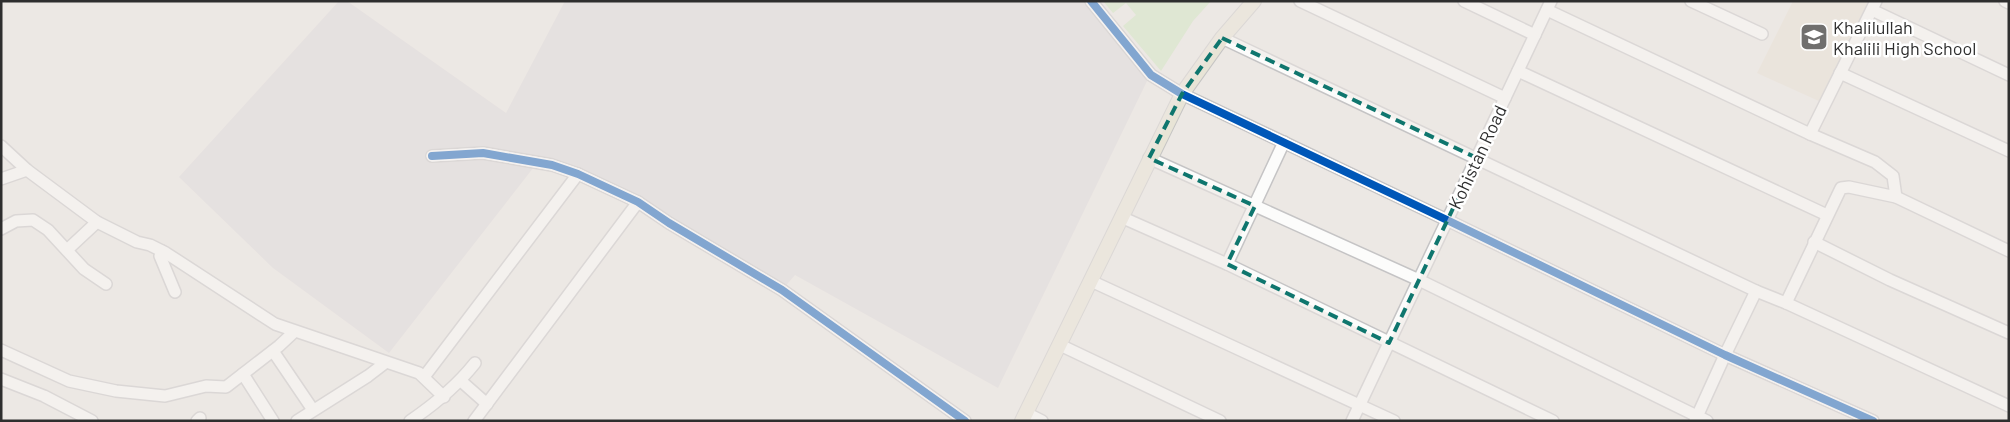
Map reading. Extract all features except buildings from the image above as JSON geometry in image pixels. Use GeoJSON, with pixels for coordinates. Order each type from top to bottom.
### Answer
{"type":"FeatureCollection","features":[{"type":"Feature","properties":{"kind":"main road"},"geometry":{"type":"LineString","coordinates":[[1024,417],[1149,158],[1182,94],[1222,38],[1254,1]]}},
{"type":"Feature","properties":{"kind":"street"},"geometry":{"type":"LineString","coordinates":[[1092,1],[1151,75],[1182,94],[1725,355],[1873,421]]}},
{"type":"Feature","properties":{"kind":"street"},"geometry":{"type":"LineString","coordinates":[[1300,1],[1505,98]]}},
{"type":"Feature","properties":{"kind":"street"},"geometry":{"type":"LineString","coordinates":[[1464,1],[1535,35]]}},
{"type":"Feature","properties":{"kind":"street"},"geometry":{"type":"LineString","coordinates":[[1691,1],[1762,34]]}},
{"type":"Feature","properties":{"kind":"street"},"geometry":{"type":"LineString","coordinates":[[1549,6],[1810,134],[1875,162],[1893,176],[1896,197]]}},
{"type":"Feature","properties":{"kind":"street","name":"Kohistan Road"},"geometry":{"type":"LineString","coordinates":[[1352,421],[1549,6]]}},
{"type":"Feature","properties":{"kind":"street"},"geometry":{"type":"LineString","coordinates":[[1810,134],[1874,6],[2009,75]]}},
{"type":"Feature","properties":{"kind":"street"},"geometry":{"type":"LineString","coordinates":[[1222,38],[1756,291],[2009,406]]}},
{"type":"Feature","properties":{"kind":"street"},"geometry":{"type":"LineString","coordinates":[[1518,71],[1827,215]]}},
{"type":"Feature","properties":{"kind":"street"},"geometry":{"type":"LineString","coordinates":[[1840,73],[2009,151]]}},
{"type":"Feature","properties":{"kind":"street"},"geometry":{"type":"LineString","coordinates":[[1228,264],[1284,142]]}},
{"type":"Feature","properties":{"kind":"street"},"geometry":{"type":"LineString","coordinates":[[1,146],[27,170],[97,222],[137,242],[162,251],[275,324],[419,373],[444,397]]}},
{"type":"Feature","properties":{"kind":"street"},"geometry":{"type":"LineString","coordinates":[[432,156],[484,153],[552,165],[578,174],[638,202],[668,223],[782,290],[965,421]]}},
{"type":"Feature","properties":{"kind":"street"},"geometry":{"type":"LineString","coordinates":[[1149,158],[1419,280],[1700,419],[1725,355],[1756,291]]}},
{"type":"Feature","properties":{"kind":"street"},"geometry":{"type":"LineString","coordinates":[[1,179],[27,170]]}},
{"type":"Feature","properties":{"kind":"street"},"geometry":{"type":"LineString","coordinates":[[424,377],[578,174]]}},
{"type":"Feature","properties":{"kind":"street"},"geometry":{"type":"LineString","coordinates":[[1786,303],[1841,188],[1849,187],[1896,197],[2009,251]]}},
{"type":"Feature","properties":{"kind":"street"},"geometry":{"type":"LineString","coordinates":[[474,421],[638,202]]}},
{"type":"Feature","properties":{"kind":"street"},"geometry":{"type":"LineString","coordinates":[[1122,217],[1228,264],[1553,421]]}},
{"type":"Feature","properties":{"kind":"street"},"geometry":{"type":"LineString","coordinates":[[1,229],[16,221],[33,220],[48,230],[84,269],[106,284]]}},
{"type":"Feature","properties":{"kind":"street"},"geometry":{"type":"LineString","coordinates":[[67,250],[97,222]]}},
{"type":"Feature","properties":{"kind":"street"},"geometry":{"type":"LineString","coordinates":[[1814,242],[1890,280],[2009,333]]}},
{"type":"Feature","properties":{"kind":"street"},"geometry":{"type":"LineString","coordinates":[[162,251],[160,256],[176,292]]}},
{"type":"Feature","properties":{"kind":"street"},"geometry":{"type":"LineString","coordinates":[[1091,281],[1394,421]]}},
{"type":"Feature","properties":{"kind":"street"},"geometry":{"type":"LineString","coordinates":[[1,350],[69,381],[116,391],[165,396],[206,386],[226,387],[294,332]]}},
{"type":"Feature","properties":{"kind":"street"},"geometry":{"type":"LineString","coordinates":[[1060,345],[1220,421]]}},
{"type":"Feature","properties":{"kind":"street"},"geometry":{"type":"LineString","coordinates":[[272,351],[313,410]]}},
{"type":"Feature","properties":{"kind":"street"},"geometry":{"type":"LineString","coordinates":[[297,421],[385,362]]}},
{"type":"Feature","properties":{"kind":"street"},"geometry":{"type":"LineString","coordinates":[[410,421],[444,397],[461,381],[475,363]]}},
{"type":"Feature","properties":{"kind":"street"},"geometry":{"type":"LineString","coordinates":[[243,374],[273,421]]}},
{"type":"Feature","properties":{"kind":"street"},"geometry":{"type":"LineString","coordinates":[[1,379],[44,396],[92,421]]}},
{"type":"Feature","properties":{"kind":"street"},"geometry":{"type":"LineString","coordinates":[[461,381],[487,404]]}},
{"type":"Feature","properties":{"kind":"street"},"geometry":{"type":"LineString","coordinates":[[1024,417],[1042,421]]}},
{"type":"Feature","properties":{"kind":"highlighted area"},"geometry":{"type":"Polygon","coordinates":[[[1222,38],[1477,158],[1389,343],[1227,264],[1255,206],[1149,158],[1182,94],[1222,38]]]}},
{"type":"Feature","properties":{"kind":"shaded area"},"geometry":{"type":"Polygon","coordinates":[[[339,1],[347,1],[506,113],[565,1],[1085,1],[1148,79],[998,388],[795,275],[782,290],[638,202],[537,163],[389,353],[273,268],[179,177],[339,1]]]}},
{"type":"Feature","properties":{"kind":"shaded area","name":"Khalilullah Khalili High School"},"geometry":{"type":"Polygon","coordinates":[[[1793,1],[1871,1],[1821,102],[1757,73],[1793,1]]]}},
{"type":"Feature","properties":{"kind":"green space"},"geometry":{"type":"Polygon","coordinates":[[[1103,1],[1211,1],[1193,21],[1161,71],[1123,26],[1136,15],[1126,3],[1113,13],[1103,1]]]}},
{"type":"Feature","properties":{"kind":"cycle path"},"geometry":{"type":"LineString","coordinates":[[1091,1],[1151,75],[1182,94],[1725,355],[1873,421]]}},
{"type":"Feature","properties":{"kind":"cycle path"},"geometry":{"type":"LineString","coordinates":[[432,156],[483,153],[552,165],[578,174],[638,202],[669,223],[782,290],[965,421]]}},
{"type":"Feature","properties":{"kind":"place","name":"Khalilullah Khalili High School"},"geometry":{"type":"Point","coordinates":[1814,37]}}]}
